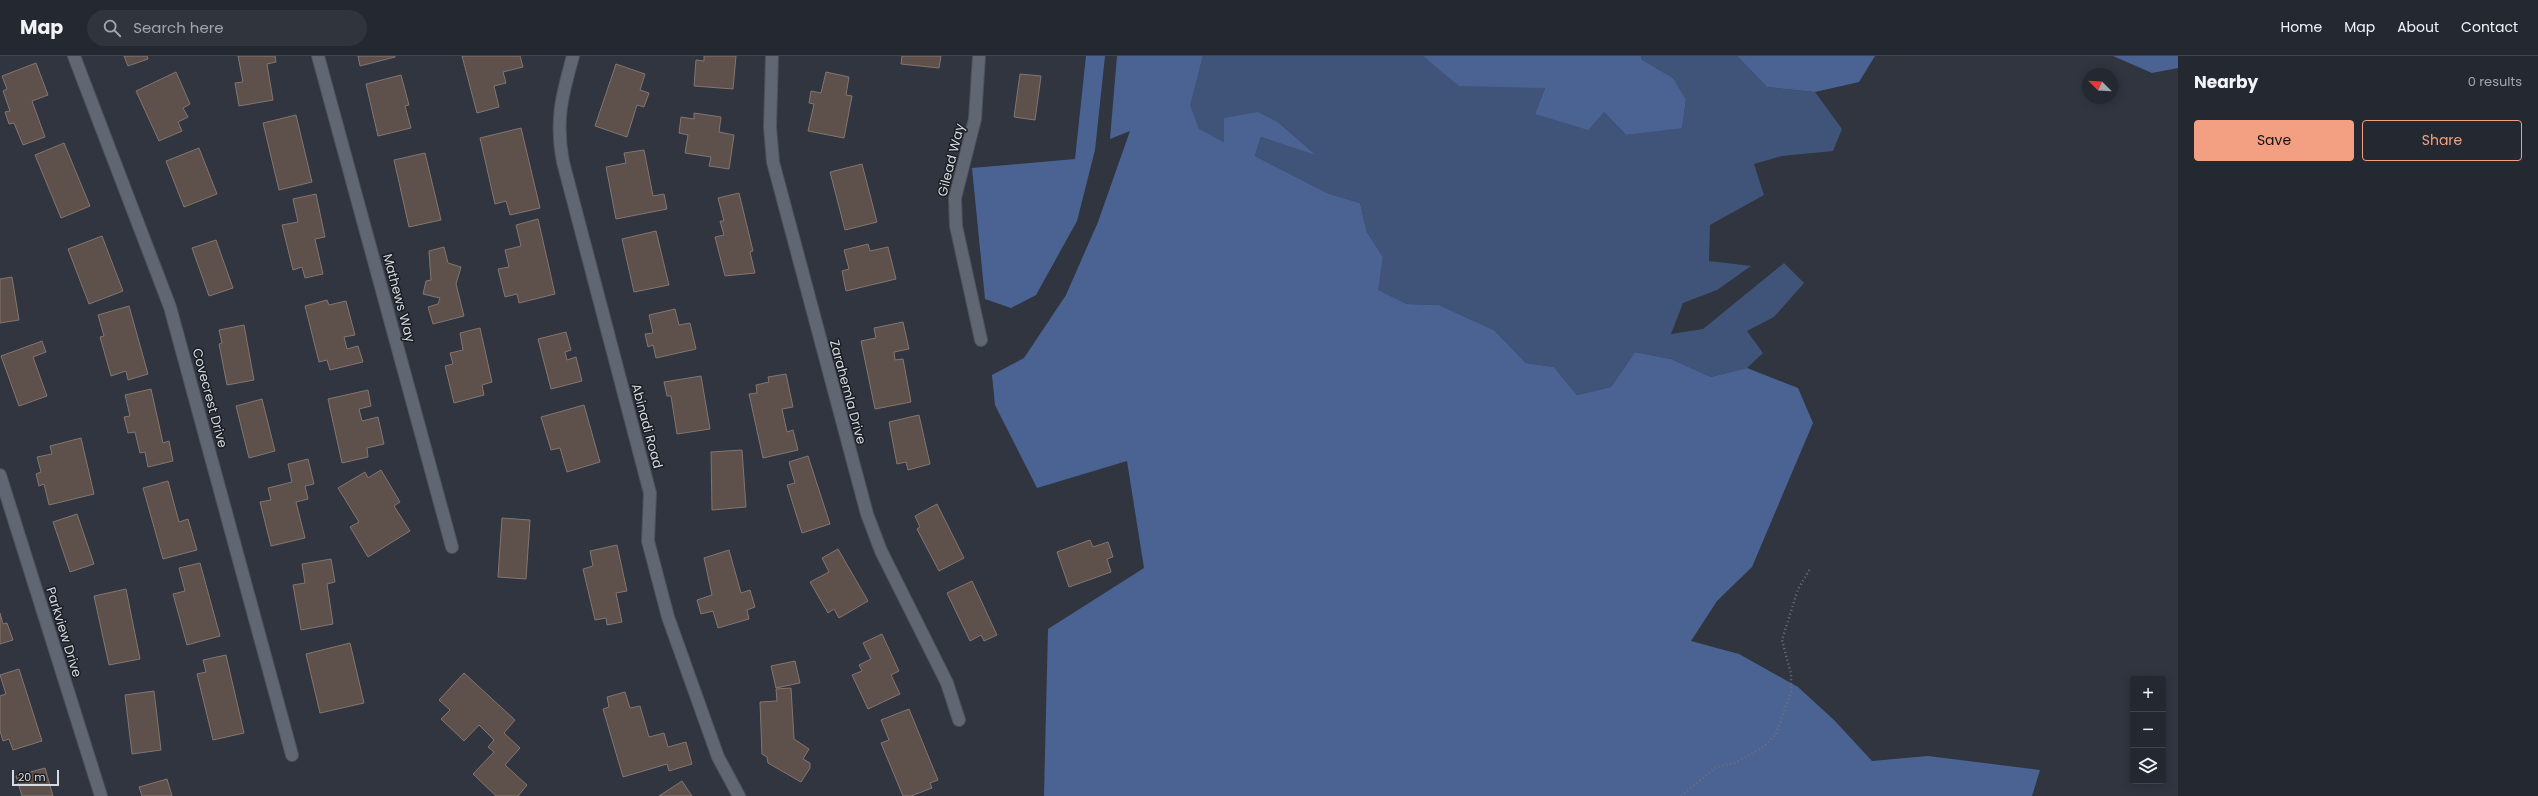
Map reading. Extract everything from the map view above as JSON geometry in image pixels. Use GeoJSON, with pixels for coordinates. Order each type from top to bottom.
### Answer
{"type":"FeatureCollection","features":[{"type":"Feature","properties":{"kind":"street","name":"Covecrest Drive"},"geometry":{"type":"LineString","coordinates":[[74,56],[170,307],[292,755]]}},
{"type":"Feature","properties":{"kind":"street","name":"Mathews Way"},"geometry":{"type":"LineString","coordinates":[[318,56],[452,547]]}},
{"type":"Feature","properties":{"kind":"street","name":"Abinadi Road"},"geometry":{"type":"LineString","coordinates":[[573,56],[565,82],[559,114],[559,135],[562,162],[650,493],[648,541],[668,617],[709,735],[739,796]]}},
{"type":"Feature","properties":{"kind":"street","name":"Zarahemla Drive"},"geometry":{"type":"LineString","coordinates":[[772,56],[770,127],[773,162],[861,496],[881,551],[947,683],[958,720]]}},
{"type":"Feature","properties":{"kind":"street","name":"Gilead Way"},"geometry":{"type":"LineString","coordinates":[[979,56],[975,119],[956,194],[954,212],[981,340]]}},
{"type":"Feature","properties":{"kind":"street","name":"Parkview Drive"},"geometry":{"type":"LineString","coordinates":[[0,475],[101,796]]}},
{"type":"Feature","properties":{"kind":"path"},"geometry":{"type":"LineString","coordinates":[[1681,796],[1716,767],[1735,763],[1763,747],[1775,736],[1791,692],[1790,674],[1782,640],[1798,589],[1810,569]]}},
{"type":"Feature","properties":{"kind":"shaded area"},"geometry":{"type":"Polygon","coordinates":[[[1086,56],[1105,56],[1095,150],[1077,221],[1036,295],[1011,308],[985,299],[972,168],[1075,159],[1086,56]]]}},
{"type":"Feature","properties":{"kind":"shaded area"},"geometry":{"type":"Polygon","coordinates":[[[1117,56],[1203,56],[1190,105],[1199,129],[1224,142],[1224,118],[1258,112],[1279,123],[1316,155],[1261,137],[1255,156],[1327,193],[1360,203],[1367,232],[1383,257],[1378,290],[1407,304],[1439,305],[1494,330],[1526,363],[1554,367],[1577,395],[1611,387],[1635,352],[1671,359],[1711,377],[1747,368],[1798,388],[1813,423],[1752,567],[1717,601],[1691,641],[1739,654],[1798,687],[1834,720],[1872,761],[1928,756],[2040,770],[2032,796],[1044,796],[1048,629],[1144,568],[1127,461],[1037,488],[995,405],[992,375],[1024,358],[1066,295],[1098,222],[1130,131],[1110,139],[1117,56]]]}},
{"type":"Feature","properties":{"kind":"shaded area"},"geometry":{"type":"Polygon","coordinates":[[[1203,56],[1423,56],[1428,60],[1508,85],[1545,88],[1535,114],[1604,112],[1626,135],[1682,127],[1686,99],[1673,78],[1641,59],[1641,56],[1737,56],[1767,87],[1815,92],[1842,129],[1833,151],[1782,156],[1754,164],[1764,195],[1710,225],[1709,261],[1751,266],[1717,290],[1683,303],[1671,334],[1703,329],[1784,263],[1804,283],[1774,317],[1747,331],[1763,353],[1747,368],[1711,377],[1671,359],[1635,352],[1611,387],[1577,395],[1554,367],[1526,363],[1494,330],[1439,305],[1407,304],[1377,290],[1383,257],[1367,232],[1360,203],[1327,193],[1255,156],[1261,137],[1315,154],[1279,123],[1224,142],[1198,129],[1189,105],[1203,56]]]}},
{"type":"Feature","properties":{"kind":"shaded area"},"geometry":{"type":"Polygon","coordinates":[[[1423,56],[1641,56],[1641,59],[1673,78],[1686,99],[1682,128],[1626,135],[1604,112],[1588,130],[1535,114],[1545,88],[1459,86],[1423,56]]]}},
{"type":"Feature","properties":{"kind":"shaded area"},"geometry":{"type":"Polygon","coordinates":[[[1737,56],[1875,56],[1859,82],[1815,92],[1767,87],[1737,56]]]}},
{"type":"Feature","properties":{"kind":"shaded area"},"geometry":{"type":"Polygon","coordinates":[[[2113,56],[2178,56],[2178,68],[2152,73],[2113,56]]]}},
{"type":"Feature","properties":{"kind":"building"},"geometry":{"type":"Polygon","coordinates":[[[124,56],[147,56],[148,59],[128,66],[124,56]]]}},
{"type":"Feature","properties":{"kind":"building"},"geometry":{"type":"Polygon","coordinates":[[[238,56],[275,56],[276,62],[267,64],[273,100],[239,106],[235,83],[243,82],[238,56]]]}},
{"type":"Feature","properties":{"kind":"building"},"geometry":{"type":"Polygon","coordinates":[[[358,56],[395,56],[395,57],[360,66],[358,56]]]}},
{"type":"Feature","properties":{"kind":"building"},"geometry":{"type":"Polygon","coordinates":[[[462,56],[520,56],[523,67],[503,72],[506,83],[494,86],[499,107],[477,113],[462,56]]]}},
{"type":"Feature","properties":{"kind":"building"},"geometry":{"type":"Polygon","coordinates":[[[704,56],[736,56],[733,89],[694,86],[696,60],[704,61],[704,56]]]}},
{"type":"Feature","properties":{"kind":"building"},"geometry":{"type":"Polygon","coordinates":[[[902,56],[941,56],[939,68],[901,64],[902,56]]]}},
{"type":"Feature","properties":{"kind":"building"},"geometry":{"type":"Polygon","coordinates":[[[36,63],[48,95],[32,101],[45,137],[23,145],[14,123],[9,124],[5,112],[10,111],[3,91],[7,89],[2,76],[36,63]]]}},
{"type":"Feature","properties":{"kind":"building"},"geometry":{"type":"Polygon","coordinates":[[[616,64],[645,74],[640,90],[649,93],[644,107],[637,105],[627,137],[595,126],[616,64]]]}},
{"type":"Feature","properties":{"kind":"building"},"geometry":{"type":"Polygon","coordinates":[[[176,72],[190,104],[183,108],[188,117],[178,122],[182,131],[159,141],[136,91],[176,72]]]}},
{"type":"Feature","properties":{"kind":"building"},"geometry":{"type":"Polygon","coordinates":[[[826,72],[849,77],[846,95],[852,96],[844,138],[808,131],[814,104],[809,103],[811,91],[821,93],[826,72]]]}},
{"type":"Feature","properties":{"kind":"building"},"geometry":{"type":"Polygon","coordinates":[[[1020,74],[1041,76],[1035,120],[1014,117],[1020,74]]]}},
{"type":"Feature","properties":{"kind":"building"},"geometry":{"type":"Polygon","coordinates":[[[401,75],[409,105],[405,106],[411,128],[378,136],[366,84],[401,75]]]}},
{"type":"Feature","properties":{"kind":"building"},"geometry":{"type":"Polygon","coordinates":[[[694,113],[721,117],[719,132],[734,135],[729,169],[709,166],[711,157],[685,153],[688,135],[679,133],[681,117],[694,119],[694,113]]]}},
{"type":"Feature","properties":{"kind":"building"},"geometry":{"type":"Polygon","coordinates":[[[296,115],[312,182],[279,190],[263,123],[296,115]]]}},
{"type":"Feature","properties":{"kind":"building"},"geometry":{"type":"Polygon","coordinates":[[[521,128],[540,208],[510,215],[506,201],[495,204],[480,138],[521,128]]]}},
{"type":"Feature","properties":{"kind":"building"},"geometry":{"type":"Polygon","coordinates":[[[64,143],[90,206],[61,218],[35,155],[64,143]]]}},
{"type":"Feature","properties":{"kind":"building"},"geometry":{"type":"Polygon","coordinates":[[[199,148],[217,194],[184,207],[166,161],[199,148]]]}},
{"type":"Feature","properties":{"kind":"building"},"geometry":{"type":"Polygon","coordinates":[[[644,150],[653,196],[664,194],[667,209],[616,219],[606,167],[626,163],[624,153],[644,150]]]}},
{"type":"Feature","properties":{"kind":"building"},"geometry":{"type":"Polygon","coordinates":[[[425,153],[441,220],[409,227],[394,160],[425,153]]]}},
{"type":"Feature","properties":{"kind":"building"},"geometry":{"type":"Polygon","coordinates":[[[862,164],[877,222],[845,230],[830,172],[862,164]]]}},
{"type":"Feature","properties":{"kind":"building"},"geometry":{"type":"Polygon","coordinates":[[[739,193],[753,251],[750,252],[755,273],[725,276],[715,237],[724,235],[720,221],[724,221],[718,198],[739,193]]]}},
{"type":"Feature","properties":{"kind":"building"},"geometry":{"type":"Polygon","coordinates":[[[316,194],[325,237],[315,239],[323,274],[305,278],[302,267],[293,270],[282,225],[298,222],[293,199],[316,194]]]}},
{"type":"Feature","properties":{"kind":"building"},"geometry":{"type":"Polygon","coordinates":[[[538,219],[555,294],[519,303],[517,294],[505,297],[498,269],[509,267],[505,250],[521,246],[516,225],[538,219]]]}},
{"type":"Feature","properties":{"kind":"building"},"geometry":{"type":"Polygon","coordinates":[[[656,231],[669,285],[634,292],[622,239],[656,231]]]}},
{"type":"Feature","properties":{"kind":"building"},"geometry":{"type":"Polygon","coordinates":[[[102,236],[123,291],[89,304],[68,249],[102,236]]]}},
{"type":"Feature","properties":{"kind":"building"},"geometry":{"type":"Polygon","coordinates":[[[216,240],[233,288],[209,296],[192,248],[216,240]]]}},
{"type":"Feature","properties":{"kind":"building"},"geometry":{"type":"Polygon","coordinates":[[[868,244],[870,251],[888,247],[896,279],[846,291],[842,271],[849,269],[844,250],[868,244]]]}},
{"type":"Feature","properties":{"kind":"building"},"geometry":{"type":"Polygon","coordinates":[[[444,247],[448,263],[461,267],[456,284],[464,316],[433,324],[428,307],[438,304],[440,298],[423,294],[426,281],[431,280],[429,251],[444,247]]]}},
{"type":"Feature","properties":{"kind":"building"},"geometry":{"type":"Polygon","coordinates":[[[12,277],[19,320],[0,323],[0,279],[12,277]]]}},
{"type":"Feature","properties":{"kind":"building"},"geometry":{"type":"Polygon","coordinates":[[[327,300],[329,305],[346,301],[355,335],[344,337],[347,349],[358,346],[363,362],[330,370],[327,360],[319,362],[305,306],[327,300]]]}},
{"type":"Feature","properties":{"kind":"building"},"geometry":{"type":"Polygon","coordinates":[[[129,306],[148,374],[128,380],[126,371],[111,376],[100,337],[104,336],[98,315],[129,306]]]}},
{"type":"Feature","properties":{"kind":"building"},"geometry":{"type":"Polygon","coordinates":[[[675,309],[679,325],[690,323],[696,349],[656,358],[653,345],[648,347],[645,334],[653,333],[649,315],[675,309]]]}},
{"type":"Feature","properties":{"kind":"building"},"geometry":{"type":"Polygon","coordinates":[[[903,322],[909,349],[894,352],[895,360],[903,359],[911,402],[875,409],[861,341],[876,338],[874,328],[903,322]]]}},
{"type":"Feature","properties":{"kind":"building"},"geometry":{"type":"Polygon","coordinates":[[[244,325],[254,380],[227,385],[219,344],[222,343],[219,330],[244,325]]]}},
{"type":"Feature","properties":{"kind":"building"},"geometry":{"type":"Polygon","coordinates":[[[480,328],[492,382],[482,385],[484,395],[454,403],[445,366],[453,364],[450,353],[463,350],[460,333],[480,328]]]}},
{"type":"Feature","properties":{"kind":"building"},"geometry":{"type":"Polygon","coordinates":[[[566,332],[571,350],[565,352],[567,360],[576,357],[582,381],[551,389],[538,339],[566,332]]]}},
{"type":"Feature","properties":{"kind":"building"},"geometry":{"type":"Polygon","coordinates":[[[42,341],[46,352],[33,357],[47,396],[19,406],[1,356],[42,341]]]}},
{"type":"Feature","properties":{"kind":"building"},"geometry":{"type":"Polygon","coordinates":[[[786,374],[793,407],[782,409],[787,432],[793,430],[798,450],[763,458],[749,394],[757,393],[756,385],[769,382],[768,377],[786,374]]]}},
{"type":"Feature","properties":{"kind":"building"},"geometry":{"type":"Polygon","coordinates":[[[701,376],[710,429],[677,434],[671,396],[667,396],[664,382],[701,376]]]}},
{"type":"Feature","properties":{"kind":"building"},"geometry":{"type":"Polygon","coordinates":[[[151,389],[163,443],[169,441],[173,461],[148,467],[145,452],[140,453],[135,432],[128,433],[124,417],[130,416],[125,395],[151,389]]]}},
{"type":"Feature","properties":{"kind":"building"},"geometry":{"type":"Polygon","coordinates":[[[368,390],[371,406],[359,409],[362,421],[378,417],[384,444],[367,448],[368,457],[342,463],[328,399],[368,390]]]}},
{"type":"Feature","properties":{"kind":"building"},"geometry":{"type":"Polygon","coordinates":[[[262,399],[275,451],[249,458],[236,406],[262,399]]]}},
{"type":"Feature","properties":{"kind":"building"},"geometry":{"type":"Polygon","coordinates":[[[584,405],[600,462],[567,472],[560,448],[551,450],[541,417],[584,405]]]}},
{"type":"Feature","properties":{"kind":"building"},"geometry":{"type":"Polygon","coordinates":[[[919,415],[930,464],[908,470],[906,462],[897,464],[889,422],[919,415]]]}},
{"type":"Feature","properties":{"kind":"building"},"geometry":{"type":"Polygon","coordinates":[[[81,438],[94,494],[49,505],[44,484],[39,486],[36,474],[41,472],[37,457],[52,454],[50,446],[81,438]]]}},
{"type":"Feature","properties":{"kind":"building"},"geometry":{"type":"Polygon","coordinates":[[[742,450],[746,507],[712,510],[711,452],[742,450]]]}},
{"type":"Feature","properties":{"kind":"building"},"geometry":{"type":"Polygon","coordinates":[[[808,456],[830,524],[802,533],[787,485],[795,483],[789,462],[808,456]]]}},
{"type":"Feature","properties":{"kind":"building"},"geometry":{"type":"Polygon","coordinates":[[[308,459],[314,484],[305,486],[308,499],[296,502],[305,538],[271,546],[260,502],[271,500],[268,488],[292,482],[288,464],[308,459]]]}},
{"type":"Feature","properties":{"kind":"building"},"geometry":{"type":"Polygon","coordinates":[[[381,470],[400,502],[394,506],[410,531],[368,557],[350,527],[359,522],[338,488],[365,472],[368,478],[381,470]]]}},
{"type":"Feature","properties":{"kind":"building"},"geometry":{"type":"Polygon","coordinates":[[[168,481],[179,522],[188,519],[197,550],[163,559],[143,488],[168,481]]]}},
{"type":"Feature","properties":{"kind":"building"},"geometry":{"type":"Polygon","coordinates":[[[937,504],[964,558],[939,571],[917,529],[920,527],[915,516],[937,504]]]}},
{"type":"Feature","properties":{"kind":"building"},"geometry":{"type":"Polygon","coordinates":[[[77,514],[94,564],[70,572],[53,522],[77,514]]]}},
{"type":"Feature","properties":{"kind":"building"},"geometry":{"type":"Polygon","coordinates":[[[502,518],[530,520],[526,579],[498,577],[502,518]]]}},
{"type":"Feature","properties":{"kind":"building"},"geometry":{"type":"Polygon","coordinates":[[[1090,540],[1093,547],[1108,542],[1113,557],[1107,559],[1111,572],[1069,587],[1057,552],[1090,540]]]}},
{"type":"Feature","properties":{"kind":"building"},"geometry":{"type":"Polygon","coordinates":[[[617,545],[627,591],[616,593],[622,622],[607,625],[606,618],[595,620],[583,569],[593,566],[590,551],[617,545]]]}},
{"type":"Feature","properties":{"kind":"building"},"geometry":{"type":"Polygon","coordinates":[[[838,549],[868,601],[839,618],[834,609],[828,613],[810,582],[829,572],[822,558],[838,549]]]}},
{"type":"Feature","properties":{"kind":"building"},"geometry":{"type":"Polygon","coordinates":[[[729,550],[741,593],[750,590],[755,607],[747,610],[749,619],[718,628],[713,611],[701,614],[697,600],[712,595],[704,558],[729,550]]]}},
{"type":"Feature","properties":{"kind":"building"},"geometry":{"type":"Polygon","coordinates":[[[331,559],[335,582],[327,584],[333,624],[301,630],[293,585],[305,583],[302,564],[331,559]]]}},
{"type":"Feature","properties":{"kind":"building"},"geometry":{"type":"Polygon","coordinates":[[[200,563],[220,636],[187,645],[173,594],[185,591],[179,568],[200,563]]]}},
{"type":"Feature","properties":{"kind":"building"},"geometry":{"type":"Polygon","coordinates":[[[972,581],[997,635],[984,641],[981,635],[970,641],[947,593],[972,581]]]}},
{"type":"Feature","properties":{"kind":"building"},"geometry":{"type":"Polygon","coordinates":[[[126,589],[140,659],[109,665],[94,596],[126,589]]]}},
{"type":"Feature","properties":{"kind":"building"},"geometry":{"type":"Polygon","coordinates":[[[0,613],[3,624],[7,623],[13,640],[0,644],[0,613]]]}},
{"type":"Feature","properties":{"kind":"building"},"geometry":{"type":"Polygon","coordinates":[[[882,634],[899,671],[891,675],[900,694],[868,709],[852,675],[862,671],[859,665],[871,659],[863,643],[882,634]]]}},
{"type":"Feature","properties":{"kind":"building"},"geometry":{"type":"Polygon","coordinates":[[[350,643],[364,703],[320,713],[306,654],[350,643]]]}},
{"type":"Feature","properties":{"kind":"building"},"geometry":{"type":"Polygon","coordinates":[[[226,655],[244,733],[213,740],[197,674],[206,672],[203,660],[226,655]]]}},
{"type":"Feature","properties":{"kind":"building"},"geometry":{"type":"Polygon","coordinates":[[[795,661],[800,683],[776,688],[771,666],[795,661]]]}},
{"type":"Feature","properties":{"kind":"building"},"geometry":{"type":"Polygon","coordinates":[[[19,669],[42,741],[13,750],[9,739],[3,741],[0,731],[0,696],[6,694],[0,675],[19,669]]]}},
{"type":"Feature","properties":{"kind":"building"},"geometry":{"type":"Polygon","coordinates":[[[464,673],[515,720],[504,733],[520,748],[505,765],[527,785],[518,796],[496,796],[473,774],[494,752],[488,747],[494,740],[479,725],[464,741],[441,719],[450,710],[439,700],[464,673]]]}},
{"type":"Feature","properties":{"kind":"building"},"geometry":{"type":"Polygon","coordinates":[[[791,688],[794,739],[809,749],[803,759],[810,763],[810,768],[801,782],[768,763],[767,757],[762,754],[760,702],[777,701],[776,689],[791,688]]]}},
{"type":"Feature","properties":{"kind":"building"},"geometry":{"type":"Polygon","coordinates":[[[154,691],[161,750],[132,754],[125,695],[154,691]]]}},
{"type":"Feature","properties":{"kind":"building"},"geometry":{"type":"Polygon","coordinates":[[[625,692],[630,708],[640,706],[649,737],[664,733],[668,747],[686,742],[692,764],[669,771],[667,764],[623,777],[603,709],[609,707],[607,697],[625,692]]]}},
{"type":"Feature","properties":{"kind":"building"},"geometry":{"type":"Polygon","coordinates":[[[909,709],[938,780],[930,783],[932,788],[911,796],[903,796],[881,743],[889,740],[881,720],[909,709]]]}},
{"type":"Feature","properties":{"kind":"building"},"geometry":{"type":"Polygon","coordinates":[[[45,768],[53,796],[22,796],[16,776],[45,768]]]}},
{"type":"Feature","properties":{"kind":"building"},"geometry":{"type":"Polygon","coordinates":[[[167,779],[172,796],[142,796],[139,787],[167,779]]]}},
{"type":"Feature","properties":{"kind":"building"},"geometry":{"type":"Polygon","coordinates":[[[682,781],[692,796],[659,796],[682,781]]]}}]}
